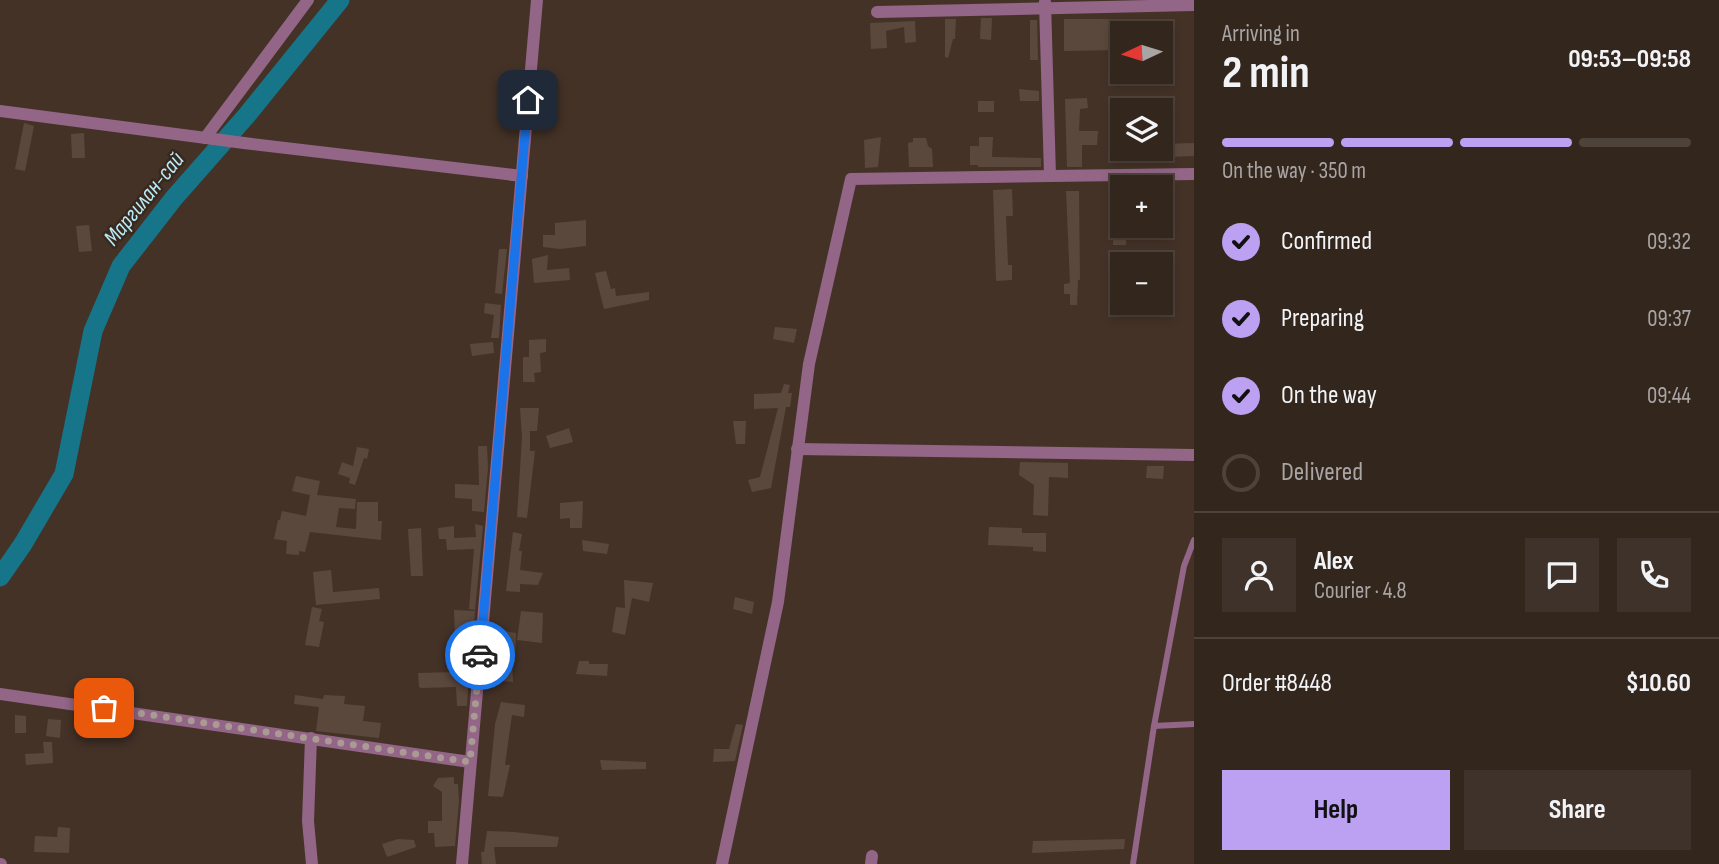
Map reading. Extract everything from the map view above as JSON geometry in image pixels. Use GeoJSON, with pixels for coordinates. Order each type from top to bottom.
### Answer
{"type":"FeatureCollection","features":[{"type":"Feature","properties":{"kind":"street"},"geometry":{"type":"LineString","coordinates":[[205,138],[308,0]]}},
{"type":"Feature","properties":{"kind":"street"},"geometry":{"type":"LineString","coordinates":[[462,864],[537,0]]}},
{"type":"Feature","properties":{"kind":"street"},"geometry":{"type":"LineString","coordinates":[[877,12],[1045,4],[1194,5]]}},
{"type":"Feature","properties":{"kind":"street"},"geometry":{"type":"LineString","coordinates":[[1045,4],[1050,176]]}},
{"type":"Feature","properties":{"kind":"street"},"geometry":{"type":"LineString","coordinates":[[0,111],[522,176]]}},
{"type":"Feature","properties":{"kind":"street"},"geometry":{"type":"LineString","coordinates":[[722,864],[778,603],[809,364],[851,179],[1194,174]]}},
{"type":"Feature","properties":{"kind":"street"},"geometry":{"type":"LineString","coordinates":[[797,449],[1194,456]]}},
{"type":"Feature","properties":{"kind":"street"},"geometry":{"type":"LineString","coordinates":[[0,694],[470,762]]}},
{"type":"Feature","properties":{"kind":"street"},"geometry":{"type":"LineString","coordinates":[[311,738],[308,821],[312,864]]}},
{"type":"Feature","properties":{"kind":"lane"},"geometry":{"type":"LineString","coordinates":[[1133,864],[1154,726],[1184,566],[1194,540]]}},
{"type":"Feature","properties":{"kind":"lane"},"geometry":{"type":"LineString","coordinates":[[1154,726],[1194,724]]}},
{"type":"Feature","properties":{"kind":"building"},"geometry":{"type":"Polygon","coordinates":[[[981,18],[992,18],[991,40],[980,39],[981,18]]]}},
{"type":"Feature","properties":{"kind":"building"},"geometry":{"type":"Polygon","coordinates":[[[945,19],[956,19],[955,39],[948,58],[945,57],[945,19]]]}},
{"type":"Feature","properties":{"kind":"building"},"geometry":{"type":"Polygon","coordinates":[[[1064,19],[1119,19],[1110,21],[1110,50],[1064,51],[1064,19]]]}},
{"type":"Feature","properties":{"kind":"building"},"geometry":{"type":"Polygon","coordinates":[[[1030,20],[1037,20],[1038,60],[1030,60],[1030,20]]]}},
{"type":"Feature","properties":{"kind":"building"},"geometry":{"type":"Polygon","coordinates":[[[915,21],[916,42],[905,43],[904,27],[886,31],[887,48],[871,49],[870,23],[915,21]]]}},
{"type":"Feature","properties":{"kind":"building"},"geometry":{"type":"Polygon","coordinates":[[[1019,89],[1039,91],[1039,101],[1020,101],[1019,89]]]}},
{"type":"Feature","properties":{"kind":"building"},"geometry":{"type":"Polygon","coordinates":[[[1087,98],[1088,108],[1080,109],[1079,131],[1098,131],[1097,145],[1082,145],[1082,167],[1067,167],[1065,99],[1087,98]]]}},
{"type":"Feature","properties":{"kind":"building"},"geometry":{"type":"Polygon","coordinates":[[[978,101],[994,101],[994,112],[978,112],[978,101]]]}},
{"type":"Feature","properties":{"kind":"building"},"geometry":{"type":"Polygon","coordinates":[[[24,123],[34,126],[25,171],[15,169],[24,123]]]}},
{"type":"Feature","properties":{"kind":"building"},"geometry":{"type":"Polygon","coordinates":[[[84,133],[85,158],[72,158],[71,134],[84,133]]]}},
{"type":"Feature","properties":{"kind":"building"},"geometry":{"type":"Polygon","coordinates":[[[881,137],[878,167],[865,168],[864,140],[881,137]]]}},
{"type":"Feature","properties":{"kind":"building"},"geometry":{"type":"Polygon","coordinates":[[[979,137],[993,137],[992,157],[1041,158],[1041,167],[970,165],[970,146],[979,146],[979,137]]]}},
{"type":"Feature","properties":{"kind":"building"},"geometry":{"type":"Polygon","coordinates":[[[913,138],[926,138],[932,149],[933,167],[909,167],[908,143],[913,142],[913,138]]]}},
{"type":"Feature","properties":{"kind":"building"},"geometry":{"type":"Polygon","coordinates":[[[1194,143],[1194,156],[1173,157],[1173,144],[1194,143]]]}},
{"type":"Feature","properties":{"kind":"building"},"geometry":{"type":"Polygon","coordinates":[[[1012,189],[1013,216],[1006,216],[1008,265],[1012,265],[1012,280],[996,281],[993,190],[1012,189]]]}},
{"type":"Feature","properties":{"kind":"building"},"geometry":{"type":"Polygon","coordinates":[[[1066,191],[1079,191],[1080,280],[1077,305],[1070,305],[1070,294],[1064,294],[1064,284],[1070,283],[1066,191]]]}},
{"type":"Feature","properties":{"kind":"building"},"geometry":{"type":"Polygon","coordinates":[[[586,220],[586,246],[560,249],[543,247],[543,235],[555,235],[555,223],[586,220]]]}},
{"type":"Feature","properties":{"kind":"building"},"geometry":{"type":"Polygon","coordinates":[[[89,225],[92,251],[79,252],[76,226],[89,225]]]}},
{"type":"Feature","properties":{"kind":"building"},"geometry":{"type":"Polygon","coordinates":[[[1113,238],[1126,238],[1126,245],[1113,245],[1113,238]]]}},
{"type":"Feature","properties":{"kind":"building"},"geometry":{"type":"Polygon","coordinates":[[[499,249],[507,249],[502,294],[495,293],[499,249]]]}},
{"type":"Feature","properties":{"kind":"building"},"geometry":{"type":"Polygon","coordinates":[[[548,255],[547,270],[569,268],[570,280],[534,283],[532,259],[548,255]]]}},
{"type":"Feature","properties":{"kind":"building"},"geometry":{"type":"Polygon","coordinates":[[[606,271],[616,296],[649,292],[649,300],[604,309],[595,273],[606,271]]]}},
{"type":"Feature","properties":{"kind":"building"},"geometry":{"type":"Polygon","coordinates":[[[485,303],[501,305],[499,338],[491,338],[494,315],[484,313],[485,303]]]}},
{"type":"Feature","properties":{"kind":"building"},"geometry":{"type":"Polygon","coordinates":[[[775,327],[797,329],[794,343],[773,339],[775,327]]]}},
{"type":"Feature","properties":{"kind":"building"},"geometry":{"type":"Polygon","coordinates":[[[546,339],[546,352],[540,353],[541,372],[534,373],[535,382],[523,382],[523,357],[529,357],[529,340],[546,339]]]}},
{"type":"Feature","properties":{"kind":"building"},"geometry":{"type":"Polygon","coordinates":[[[493,342],[494,353],[472,356],[470,344],[493,342]]]}},
{"type":"Feature","properties":{"kind":"building"},"geometry":{"type":"Polygon","coordinates":[[[784,384],[790,385],[788,393],[792,393],[790,407],[786,407],[771,488],[752,492],[748,480],[760,477],[778,408],[754,409],[754,394],[781,393],[784,384]]]}},
{"type":"Feature","properties":{"kind":"building"},"geometry":{"type":"Polygon","coordinates":[[[520,408],[539,408],[537,431],[530,431],[530,451],[535,451],[527,518],[517,517],[522,437],[520,408]]]}},
{"type":"Feature","properties":{"kind":"building"},"geometry":{"type":"Polygon","coordinates":[[[733,421],[746,421],[745,444],[736,444],[733,421]]]}},
{"type":"Feature","properties":{"kind":"building"},"geometry":{"type":"Polygon","coordinates":[[[569,428],[573,442],[550,448],[546,436],[569,428]]]}},
{"type":"Feature","properties":{"kind":"building"},"geometry":{"type":"Polygon","coordinates":[[[478,446],[487,446],[484,512],[472,511],[472,499],[455,498],[455,484],[479,485],[478,446]]]}},
{"type":"Feature","properties":{"kind":"building"},"geometry":{"type":"Polygon","coordinates":[[[357,447],[369,449],[355,485],[349,483],[350,478],[338,474],[342,462],[353,466],[357,447]]]}},
{"type":"Feature","properties":{"kind":"building"},"geometry":{"type":"Polygon","coordinates":[[[1020,462],[1068,463],[1068,478],[1049,477],[1048,516],[1033,515],[1034,485],[1019,475],[1020,462]]]}},
{"type":"Feature","properties":{"kind":"building"},"geometry":{"type":"Polygon","coordinates":[[[1147,466],[1164,466],[1163,479],[1146,478],[1147,466]]]}},
{"type":"Feature","properties":{"kind":"building"},"geometry":{"type":"Polygon","coordinates":[[[296,476],[320,481],[317,495],[356,499],[355,509],[339,508],[336,527],[356,529],[357,502],[378,502],[378,521],[382,521],[381,540],[310,532],[305,552],[299,551],[299,555],[286,554],[287,541],[274,539],[278,520],[282,511],[306,516],[310,495],[292,491],[296,476]]]}},
{"type":"Feature","properties":{"kind":"building"},"geometry":{"type":"Polygon","coordinates":[[[583,501],[582,528],[570,528],[570,518],[560,519],[560,503],[583,501]]]}},
{"type":"Feature","properties":{"kind":"building"},"geometry":{"type":"Polygon","coordinates":[[[475,524],[483,526],[475,610],[469,609],[474,549],[447,550],[446,539],[439,539],[438,528],[454,526],[454,538],[476,537],[475,524]]]}},
{"type":"Feature","properties":{"kind":"building"},"geometry":{"type":"Polygon","coordinates":[[[989,527],[1022,528],[1022,533],[1046,533],[1046,552],[1033,551],[1033,547],[988,545],[989,527]]]}},
{"type":"Feature","properties":{"kind":"building"},"geometry":{"type":"Polygon","coordinates":[[[421,528],[423,576],[411,576],[408,529],[421,528]]]}},
{"type":"Feature","properties":{"kind":"building"},"geometry":{"type":"Polygon","coordinates":[[[513,532],[522,534],[520,570],[543,573],[538,585],[520,584],[520,592],[506,591],[513,532]]]}},
{"type":"Feature","properties":{"kind":"building"},"geometry":{"type":"Polygon","coordinates":[[[582,540],[609,544],[607,554],[583,551],[582,540]]]}},
{"type":"Feature","properties":{"kind":"building"},"geometry":{"type":"Polygon","coordinates":[[[331,570],[333,592],[379,588],[380,599],[316,605],[313,572],[331,570]]]}},
{"type":"Feature","properties":{"kind":"building"},"geometry":{"type":"Polygon","coordinates":[[[624,580],[653,583],[649,602],[632,598],[625,635],[612,632],[616,607],[625,608],[624,580]]]}},
{"type":"Feature","properties":{"kind":"building"},"geometry":{"type":"Polygon","coordinates":[[[735,597],[754,602],[752,614],[733,609],[735,597]]]}},
{"type":"Feature","properties":{"kind":"building"},"geometry":{"type":"Polygon","coordinates":[[[312,607],[322,609],[319,621],[324,622],[319,647],[305,645],[312,607]]]}},
{"type":"Feature","properties":{"kind":"building"},"geometry":{"type":"Polygon","coordinates":[[[454,610],[475,611],[467,706],[457,706],[456,687],[419,687],[418,673],[456,672],[454,610]]]}},
{"type":"Feature","properties":{"kind":"building"},"geometry":{"type":"Polygon","coordinates":[[[521,611],[543,613],[542,643],[517,640],[521,611]]]}},
{"type":"Feature","properties":{"kind":"building"},"geometry":{"type":"Polygon","coordinates":[[[504,631],[516,633],[515,662],[512,662],[513,682],[500,681],[504,631]]]}},
{"type":"Feature","properties":{"kind":"building"},"geometry":{"type":"Polygon","coordinates":[[[579,661],[608,664],[607,676],[576,674],[579,661]]]}},
{"type":"Feature","properties":{"kind":"building"},"geometry":{"type":"Polygon","coordinates":[[[295,695],[323,699],[324,695],[345,696],[344,704],[365,706],[363,721],[381,723],[379,738],[316,731],[319,707],[294,704],[295,695]]]}},
{"type":"Feature","properties":{"kind":"building"},"geometry":{"type":"Polygon","coordinates":[[[501,702],[525,705],[524,717],[512,715],[505,765],[510,765],[503,797],[488,796],[495,724],[501,702]]]}},
{"type":"Feature","properties":{"kind":"building"},"geometry":{"type":"Polygon","coordinates":[[[15,715],[26,716],[26,733],[15,733],[15,715]]]}},
{"type":"Feature","properties":{"kind":"building"},"geometry":{"type":"Polygon","coordinates":[[[48,719],[61,720],[60,738],[46,736],[48,719]]]}},
{"type":"Feature","properties":{"kind":"building"},"geometry":{"type":"Polygon","coordinates":[[[736,724],[743,725],[735,761],[713,762],[714,749],[729,749],[736,724]]]}},
{"type":"Feature","properties":{"kind":"building"},"geometry":{"type":"Polygon","coordinates":[[[43,742],[52,742],[53,763],[26,765],[25,754],[44,753],[43,742]]]}},
{"type":"Feature","properties":{"kind":"building"},"geometry":{"type":"Polygon","coordinates":[[[600,760],[646,762],[646,769],[602,770],[600,760]]]}},
{"type":"Feature","properties":{"kind":"building"},"geometry":{"type":"Polygon","coordinates":[[[454,777],[454,784],[458,784],[459,801],[455,846],[435,847],[434,833],[428,833],[428,821],[442,821],[442,792],[433,786],[438,778],[454,777]]]}},
{"type":"Feature","properties":{"kind":"building"},"geometry":{"type":"Polygon","coordinates":[[[58,827],[70,828],[69,853],[34,852],[35,836],[57,837],[58,827]]]}},
{"type":"Feature","properties":{"kind":"building"},"geometry":{"type":"Polygon","coordinates":[[[487,831],[559,837],[557,847],[494,847],[496,864],[482,864],[481,852],[484,852],[487,831]]]}},
{"type":"Feature","properties":{"kind":"building"},"geometry":{"type":"Polygon","coordinates":[[[398,839],[414,840],[416,847],[387,857],[382,844],[398,839]]]}},
{"type":"Feature","properties":{"kind":"building"},"geometry":{"type":"Polygon","coordinates":[[[1125,839],[1124,849],[1032,853],[1033,841],[1125,839]]]}},
{"type":"Feature","properties":{"kind":"waterway","name":"Маргилан-сай"},"geometry":{"type":"LineString","coordinates":[[0,577],[23,544],[64,474],[93,331],[121,266],[174,198],[247,115],[340,0]]}},
{"type":"Feature","properties":{"kind":"way so far"},"geometry":{"type":"LineString","coordinates":[[104,708],[470,762],[480,655]]}},
{"type":"Feature","properties":{"kind":"route"},"geometry":{"type":"LineString","coordinates":[[480,655],[528,100]]}}]}
